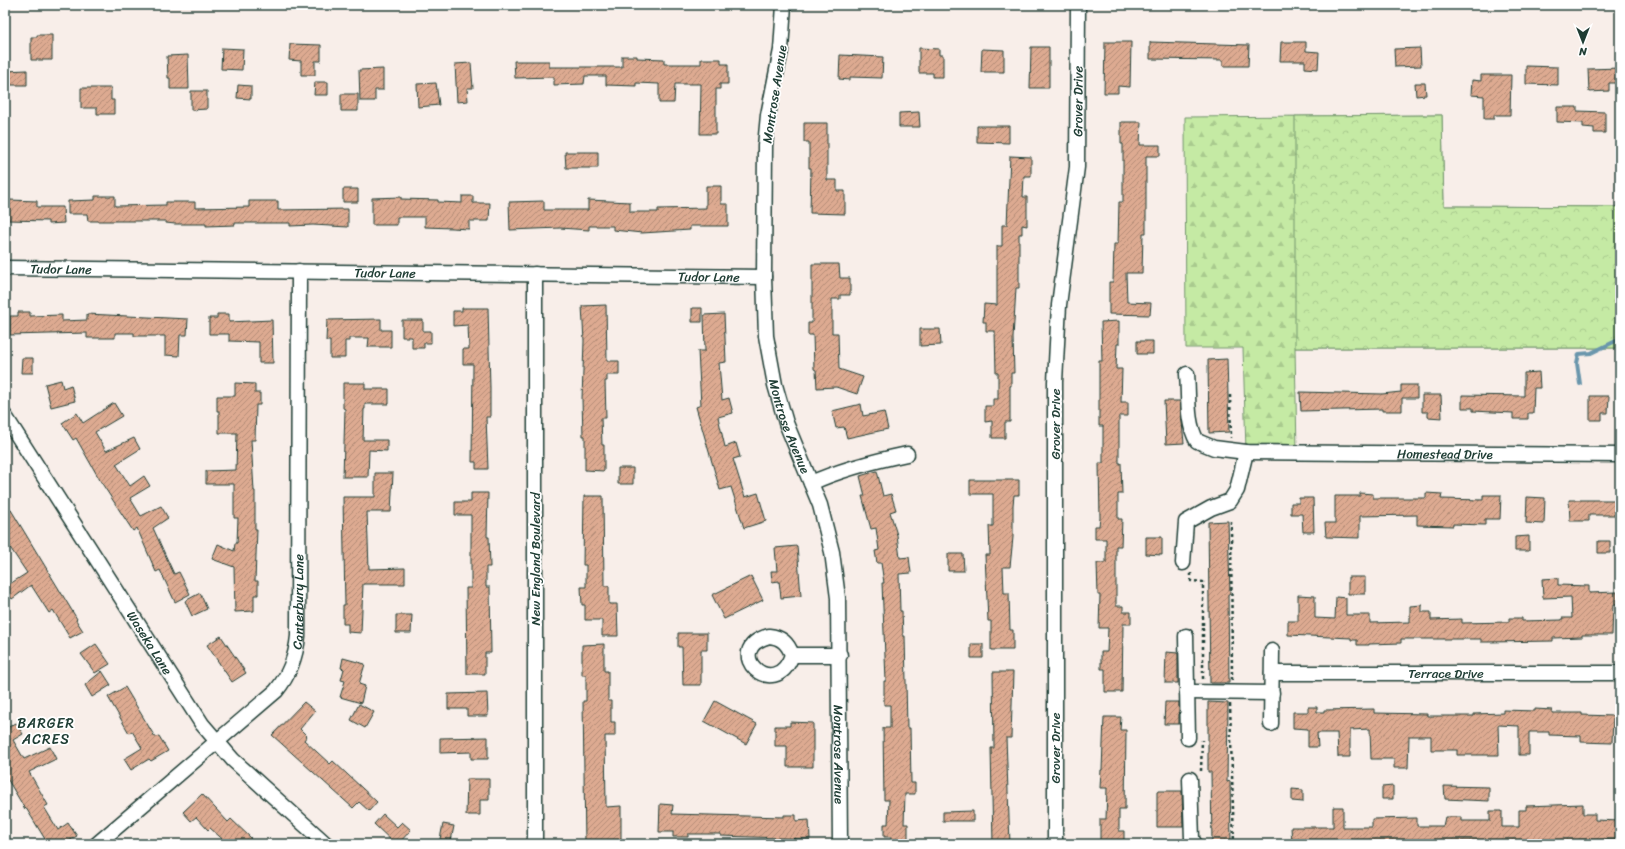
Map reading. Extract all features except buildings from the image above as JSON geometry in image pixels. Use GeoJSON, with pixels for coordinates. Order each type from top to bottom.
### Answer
{"type":"FeatureCollection","features":[{"type":"Feature","properties":{"kind":"street","name":"Montrose Avenue"},"geometry":{"type":"LineString","coordinates":[[784,5],[781,50],[768,115],[765,146],[764,276],[766,336],[775,385],[786,423],[820,505],[832,552],[838,598],[840,655],[840,844]]}},
{"type":"Feature","properties":{"kind":"street","name":"Grover Drive"},"geometry":{"type":"LineString","coordinates":[[1055,844],[1055,382],[1060,305],[1077,167],[1078,5]]}},
{"type":"Feature","properties":{"kind":"street","name":"Tudor Lane"},"geometry":{"type":"LineString","coordinates":[[5,268],[764,276]]}},
{"type":"Feature","properties":{"kind":"street","name":"Canterbury Lane"},"geometry":{"type":"LineString","coordinates":[[97,844],[276,691],[291,670],[297,650],[299,271]]}},
{"type":"Feature","properties":{"kind":"street","name":"New England Boulevard"},"geometry":{"type":"LineString","coordinates":[[535,274],[535,844]]}},
{"type":"Feature","properties":{"kind":"street","name":"Homestead Drive"},"geometry":{"type":"LineString","coordinates":[[1188,374],[1192,433],[1197,441],[1214,448],[1246,452],[1620,455]]}},
{"type":"Feature","properties":{"kind":"street","name":"Waseka Lane"},"geometry":{"type":"LineString","coordinates":[[5,416],[202,724],[233,760],[326,844]]}},
{"type":"Feature","properties":{"kind":"street"},"geometry":{"type":"LineString","coordinates":[[1184,561],[1186,522],[1211,508],[1230,501],[1237,490],[1246,452]]}},
{"type":"Feature","properties":{"kind":"street"},"geometry":{"type":"LineString","coordinates":[[811,483],[833,472],[907,454]]}},
{"type":"Feature","properties":{"kind":"street"},"geometry":{"type":"LineString","coordinates":[[1186,636],[1188,738]]}},
{"type":"Feature","properties":{"kind":"street"},"geometry":{"type":"LineString","coordinates":[[1271,724],[1272,651]]}},
{"type":"Feature","properties":{"kind":"street"},"geometry":{"type":"LineString","coordinates":[[792,655],[840,655]]}},
{"type":"Feature","properties":{"kind":"street","name":"Terrace Drive"},"geometry":{"type":"LineString","coordinates":[[1272,673],[1620,674]]}},
{"type":"Feature","properties":{"kind":"street"},"geometry":{"type":"LineString","coordinates":[[1188,692],[1272,693]]}},
{"type":"Feature","properties":{"kind":"street"},"geometry":{"type":"LineString","coordinates":[[1195,777],[1192,840],[1195,844]]}},
{"type":"Feature","properties":{"kind":"path"},"geometry":{"type":"LineString","coordinates":[[1230,395],[1232,451]]}},
{"type":"Feature","properties":{"kind":"path"},"geometry":{"type":"LineString","coordinates":[[1231,521],[1232,688]]}},
{"type":"Feature","properties":{"kind":"path"},"geometry":{"type":"LineString","coordinates":[[1184,561],[1191,558],[1191,581],[1203,582],[1203,682]]}},
{"type":"Feature","properties":{"kind":"path"},"geometry":{"type":"LineString","coordinates":[[1230,700],[1234,844]]}},
{"type":"Feature","properties":{"kind":"path"},"geometry":{"type":"LineString","coordinates":[[1195,777],[1202,762],[1202,733]]}},
{"type":"Feature","properties":{"kind":"green space"},"geometry":{"type":"Polygon","coordinates":[[[1442,115],[1444,206],[1620,207],[1620,348],[1295,348],[1297,452],[1246,452],[1243,348],[1186,348],[1185,117],[1442,115]]]}},
{"type":"Feature","properties":{"kind":"green space"},"geometry":{"type":"Polygon","coordinates":[[[1442,115],[1444,206],[1620,207],[1620,348],[1295,348],[1295,116],[1442,115]]]}},
{"type":"Feature","properties":{"kind":"waterway"},"geometry":{"type":"LineString","coordinates":[[1580,384],[1577,363],[1579,354],[1591,353],[1620,339]]}},
{"type":"Feature","properties":{"kind":"district","name":"BARGER ACRES"},"geometry":{"type":"Point","coordinates":[46,732]}}]}
